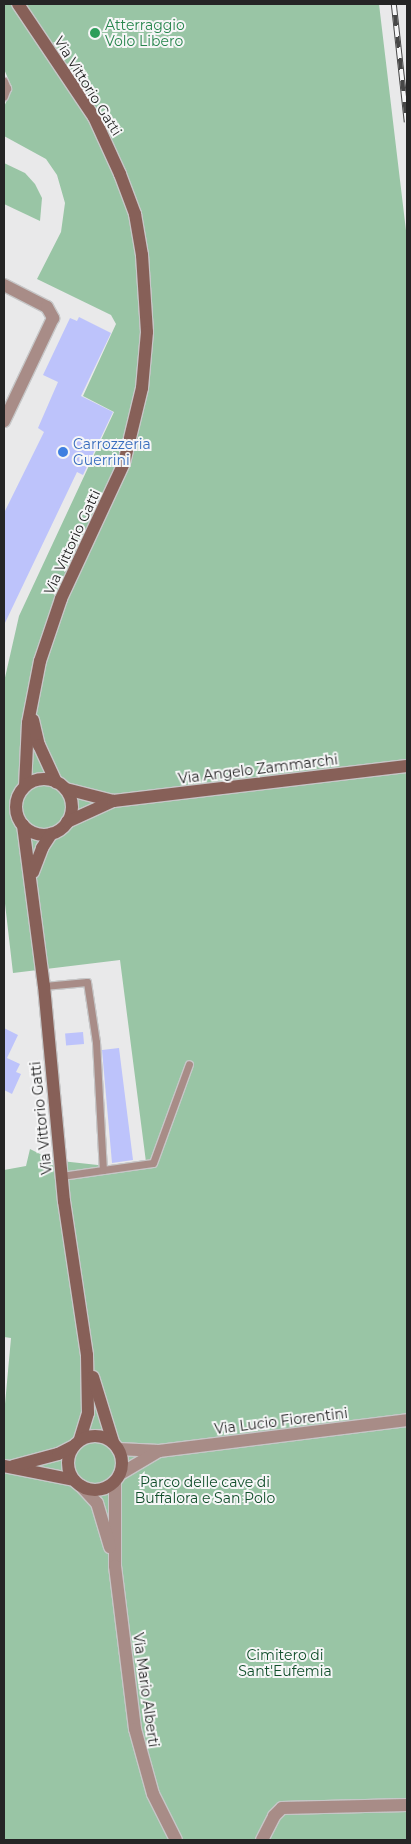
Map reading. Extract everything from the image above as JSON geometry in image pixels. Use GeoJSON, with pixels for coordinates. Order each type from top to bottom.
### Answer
{"type":"FeatureCollection","features":[{"type":"Feature","properties":{"kind":"street","name":"Via Vittorio Gatti"},"geometry":{"type":"LineString","coordinates":[[18,4],[94,117],[109,146],[134,214],[147,296],[142,388],[132,436],[114,487],[61,599],[40,661],[28,723],[25,786],[16,805],[23,825],[32,878],[61,1176],[87,1355],[88,1413],[77,1443]]}},
{"type":"Feature","properties":{"kind":"street"},"geometry":{"type":"LineString","coordinates":[[4,285],[47,307],[53,318],[4,421]]}},
{"type":"Feature","properties":{"kind":"street","name":"Via Vittorio Gatti"},"geometry":{"type":"LineString","coordinates":[[32,706],[39,745],[72,809],[68,822],[51,834],[36,859],[32,878]]}},
{"type":"Feature","properties":{"kind":"street","name":"Via Angelo Zammarchi"},"geometry":{"type":"LineString","coordinates":[[68,822],[113,802],[407,766]]}},
{"type":"Feature","properties":{"kind":"street"},"geometry":{"type":"LineString","coordinates":[[25,786],[43,779],[61,786]]}},
{"type":"Feature","properties":{"kind":"street","name":"Via Angelo Zammarchi"},"geometry":{"type":"LineString","coordinates":[[61,786],[113,802]]}},
{"type":"Feature","properties":{"kind":"street"},"geometry":{"type":"LineString","coordinates":[[23,825],[39,835],[51,834]]}},
{"type":"Feature","properties":{"kind":"street","name":"Via Vittorio Gatti"},"geometry":{"type":"LineString","coordinates":[[87,1355],[116,1446]]}},
{"type":"Feature","properties":{"kind":"street","name":"Via Lucio Fiorentini"},"geometry":{"type":"LineString","coordinates":[[116,1446],[159,1451],[407,1420]]}},
{"type":"Feature","properties":{"kind":"street"},"geometry":{"type":"LineString","coordinates":[[97,1436],[116,1446],[122,1457],[117,1478],[99,1490],[7,1466],[58,1454],[77,1443],[97,1436]]}},
{"type":"Feature","properties":{"kind":"street"},"geometry":{"type":"LineString","coordinates":[[77,1443],[68,1463],[78,1483]]}},
{"type":"Feature","properties":{"kind":"street","name":"Via Lucio Fiorentini"},"geometry":{"type":"LineString","coordinates":[[117,1478],[159,1451]]}},
{"type":"Feature","properties":{"kind":"street","name":"Via Mario Alberti"},"geometry":{"type":"LineString","coordinates":[[115,1566],[117,1478]]}},
{"type":"Feature","properties":{"kind":"street","name":"Via Mario Alberti"},"geometry":{"type":"LineString","coordinates":[[78,1483],[97,1503],[115,1566],[141,1759],[176,1840]]}},
{"type":"Feature","properties":{"kind":"street"},"geometry":{"type":"LineString","coordinates":[[262,1840],[274,1816],[282,1808],[407,1805]]}},
{"type":"Feature","properties":{"kind":"lane"},"geometry":{"type":"LineString","coordinates":[[4,81],[7,88],[4,96]]}},
{"type":"Feature","properties":{"kind":"lane"},"geometry":{"type":"LineString","coordinates":[[44,986],[87,982],[96,1042],[103,1170]]}},
{"type":"Feature","properties":{"kind":"lane"},"geometry":{"type":"LineString","coordinates":[[61,1176],[153,1163],[189,1064]]}},
{"type":"Feature","properties":{"kind":"green space","name":"Parco delle cave di Buffalora e San Polo"},"geometry":{"type":"Polygon","coordinates":[[[4,4],[379,4],[407,239],[407,1840],[4,1840],[4,1415],[11,1338],[4,1337],[4,1170],[26,1166],[30,1149],[52,1160],[107,1166],[146,1162],[120,960],[13,973],[4,895],[4,682],[19,616],[114,412],[83,396],[116,324],[111,315],[37,279],[61,232],[65,203],[57,175],[46,159],[4,136],[4,107],[12,88],[4,69],[4,4]]]}},
{"type":"Feature","properties":{"kind":"green space"},"geometry":{"type":"Polygon","coordinates":[[[4,163],[25,173],[35,184],[42,198],[40,221],[4,204],[4,163]]]}},
{"type":"Feature","properties":{"kind":"building"},"geometry":{"type":"Polygon","coordinates":[[[79,317],[111,333],[81,396],[113,412],[83,475],[77,472],[4,625],[4,513],[44,432],[38,428],[58,382],[43,375],[70,318],[77,321],[79,317]]]}},
{"type":"Feature","properties":{"kind":"building"},"geometry":{"type":"Polygon","coordinates":[[[4,1028],[18,1035],[7,1058],[20,1064],[16,1072],[21,1074],[12,1094],[4,1090],[4,1028]]]}},
{"type":"Feature","properties":{"kind":"building"},"geometry":{"type":"Polygon","coordinates":[[[83,1032],[84,1044],[66,1046],[65,1034],[83,1032]]]}},
{"type":"Feature","properties":{"kind":"building"},"geometry":{"type":"Polygon","coordinates":[[[119,1048],[133,1160],[112,1163],[102,1050],[119,1048]]]}},
{"type":"Feature","properties":{"kind":"railway"},"geometry":{"type":"LineString","coordinates":[[394,4],[407,122]]}},
{"type":"Feature","properties":{"kind":"place","name":"Atterraggio Volo Libero"},"geometry":{"type":"Point","coordinates":[95,33]}},
{"type":"Feature","properties":{"kind":"place","name":"Carrozzeria Guerrini"},"geometry":{"type":"Point","coordinates":[63,452]}},
{"type":"Feature","properties":{"kind":"park label","name":"Cimitero di Sant'Eufemia"},"geometry":{"type":"Point","coordinates":[285,1664]}}]}
